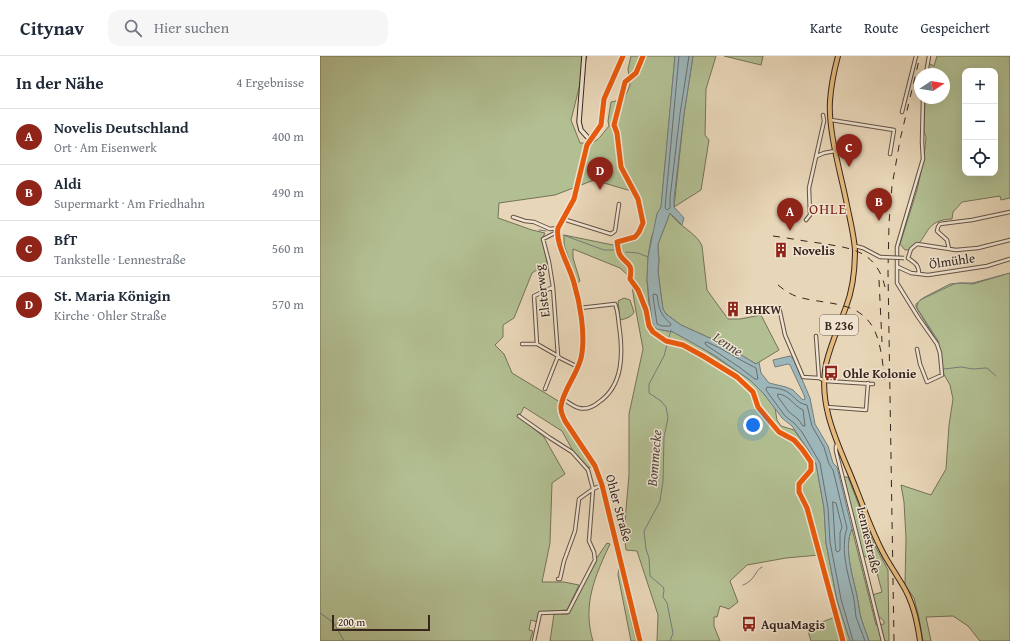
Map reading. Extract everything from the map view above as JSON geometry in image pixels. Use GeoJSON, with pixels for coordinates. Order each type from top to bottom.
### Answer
{"type":"FeatureCollection","features":[{"type":"Feature","properties":{"kind":"main road","name":"Lennestraße"},"geometry":{"type":"LineString","coordinates":[[838,56],[831,92],[830,120],[854,246],[853,281],[847,306],[834,336],[830,351],[824,381],[827,407],[837,445],[857,490],[873,534],[881,551],[908,594],[915,611],[920,641]]}},
{"type":"Feature","properties":{"kind":"street"},"geometry":{"type":"LineString","coordinates":[[584,56],[579,122],[581,130],[590,140]]}},
{"type":"Feature","properties":{"kind":"street"},"geometry":{"type":"LineString","coordinates":[[513,217],[558,230],[574,199],[586,148],[601,125],[604,100],[623,56]]}},
{"type":"Feature","properties":{"kind":"street"},"geometry":{"type":"LineString","coordinates":[[902,112],[916,56]]}},
{"type":"Feature","properties":{"kind":"street"},"geometry":{"type":"LineString","coordinates":[[927,68],[929,56]]}},
{"type":"Feature","properties":{"kind":"street"},"geometry":{"type":"LineString","coordinates":[[917,350],[920,364],[927,382],[942,375],[940,353],[937,344],[897,283],[897,247],[923,159],[922,142],[924,104]]}},
{"type":"Feature","properties":{"kind":"street"},"geometry":{"type":"LineString","coordinates":[[806,220],[810,214],[809,188],[824,121],[823,116]]}},
{"type":"Feature","properties":{"kind":"street"},"geometry":{"type":"LineString","coordinates":[[830,120],[894,130],[890,154]]}},
{"type":"Feature","properties":{"kind":"street"},"geometry":{"type":"LineString","coordinates":[[817,156],[836,151]]}},
{"type":"Feature","properties":{"kind":"street"},"geometry":{"type":"LineString","coordinates":[[563,219],[612,234],[615,231],[619,204]]}},
{"type":"Feature","properties":{"kind":"street"},"geometry":{"type":"LineString","coordinates":[[949,249],[947,240],[937,231],[940,224],[972,220],[1010,212]]}},
{"type":"Feature","properties":{"kind":"street","name":"Elsterweg"},"geometry":{"type":"LineString","coordinates":[[558,230],[543,240],[549,262],[553,287],[558,356]]}},
{"type":"Feature","properties":{"kind":"street","name":"Ohler Straße"},"geometry":{"type":"LineString","coordinates":[[558,230],[558,241],[574,282],[580,308],[583,339],[582,354],[578,367],[563,399],[561,413],[595,466],[602,485],[640,641]]}},
{"type":"Feature","properties":{"kind":"street"},"geometry":{"type":"LineString","coordinates":[[908,258],[911,249],[917,244],[956,250],[978,248],[1010,240]]}},
{"type":"Feature","properties":{"kind":"street"},"geometry":{"type":"LineString","coordinates":[[854,246],[863,248],[880,257],[908,258],[919,268],[919,274]]}},
{"type":"Feature","properties":{"kind":"street","name":"Ölmühle"},"geometry":{"type":"LineString","coordinates":[[898,267],[919,274],[928,275],[987,266],[1010,259]]}},
{"type":"Feature","properties":{"kind":"street"},"geometry":{"type":"LineString","coordinates":[[537,344],[534,296],[553,287]]}},
{"type":"Feature","properties":{"kind":"street"},"geometry":{"type":"LineString","coordinates":[[563,399],[577,408],[584,409],[592,407],[603,400],[612,390],[618,377],[621,361],[621,341],[615,304],[580,308]]}},
{"type":"Feature","properties":{"kind":"street"},"geometry":{"type":"LineString","coordinates":[[779,307],[785,335],[803,377],[819,378],[824,381],[874,384]]}},
{"type":"Feature","properties":{"kind":"street"},"geometry":{"type":"LineString","coordinates":[[816,336],[819,378]]}},
{"type":"Feature","properties":{"kind":"street"},"geometry":{"type":"LineString","coordinates":[[522,344],[537,344],[578,367]]}},
{"type":"Feature","properties":{"kind":"street"},"geometry":{"type":"LineString","coordinates":[[545,389],[558,356]]}},
{"type":"Feature","properties":{"kind":"street"},"geometry":{"type":"LineString","coordinates":[[827,407],[866,410],[868,383]]}},
{"type":"Feature","properties":{"kind":"street"},"geometry":{"type":"LineString","coordinates":[[519,416],[572,452],[588,470],[592,490],[589,541],[594,552],[595,560],[568,612],[540,613],[534,641]]}},
{"type":"Feature","properties":{"kind":"street","name":"Lennestraße"},"geometry":{"type":"LineString","coordinates":[[837,445],[836,450],[883,641]]}},
{"type":"Feature","properties":{"kind":"street"},"geometry":{"type":"LineString","coordinates":[[558,579],[560,579],[564,561],[575,531],[579,499],[602,485]]}},
{"type":"Feature","properties":{"kind":"green space"},"geometry":{"type":"Polygon","coordinates":[[[320,56],[587,56],[571,120],[580,143],[591,143],[597,140],[609,126],[608,121],[611,102],[624,99],[630,85],[628,69],[631,56],[675,56],[661,208],[657,214],[648,257],[647,280],[649,304],[662,330],[673,332],[696,344],[750,380],[775,408],[777,420],[781,426],[794,430],[809,451],[816,464],[824,508],[826,543],[837,600],[850,641],[844,641],[809,516],[808,517],[819,555],[786,558],[747,565],[730,581],[738,602],[729,609],[720,606],[717,617],[714,617],[714,626],[720,641],[657,641],[658,615],[637,551],[626,550],[624,533],[629,475],[629,414],[643,349],[631,278],[620,268],[573,249],[573,258],[580,281],[577,283],[564,245],[564,235],[613,245],[634,239],[642,220],[637,201],[631,191],[594,180],[555,195],[499,203],[498,218],[545,233],[542,239],[548,266],[543,266],[532,273],[514,318],[503,325],[503,337],[495,345],[504,354],[512,373],[560,402],[560,413],[593,465],[589,468],[573,451],[562,431],[524,407],[519,417],[544,437],[565,474],[552,483],[550,543],[542,582],[564,582],[579,585],[567,610],[539,612],[537,622],[531,620],[529,630],[533,631],[530,641],[320,641],[320,56]]]}},
{"type":"Feature","properties":{"kind":"green space"},"geometry":{"type":"Polygon","coordinates":[[[693,56],[716,56],[706,89],[705,135],[709,140],[701,190],[674,207],[684,114],[693,56]]]}},
{"type":"Feature","properties":{"kind":"green space"},"geometry":{"type":"Polygon","coordinates":[[[724,56],[763,56],[761,65],[724,56]]]}},
{"type":"Feature","properties":{"kind":"green space"},"geometry":{"type":"Polygon","coordinates":[[[937,56],[1010,56],[1010,198],[1001,200],[1000,196],[962,202],[953,212],[952,219],[936,222],[928,230],[918,245],[912,250],[905,250],[900,244],[917,190],[924,158],[926,137],[924,132],[925,104],[950,104],[950,68],[928,68],[928,63],[934,66],[937,56]]]}},
{"type":"Feature","properties":{"kind":"green space"},"geometry":{"type":"Polygon","coordinates":[[[670,213],[677,222],[692,233],[700,242],[702,246],[707,290],[728,319],[740,319],[761,315],[779,350],[756,364],[721,343],[681,325],[666,314],[663,309],[658,271],[658,244],[670,213]]]}},
{"type":"Feature","properties":{"kind":"green space"},"geometry":{"type":"Polygon","coordinates":[[[1010,273],[1010,641],[980,641],[968,626],[953,616],[926,617],[931,641],[923,641],[914,598],[905,585],[906,538],[904,502],[901,485],[931,495],[946,469],[949,425],[953,399],[950,385],[943,373],[938,343],[916,307],[916,304],[923,298],[950,284],[973,283],[1010,273]]]}},
{"type":"Feature","properties":{"kind":"green space"},"geometry":{"type":"Polygon","coordinates":[[[624,298],[630,300],[634,312],[630,316],[620,320],[618,301],[624,298]]]}},
{"type":"Feature","properties":{"kind":"green space"},"geometry":{"type":"Polygon","coordinates":[[[844,477],[848,477],[874,544],[888,570],[889,641],[869,641],[861,617],[851,571],[848,544],[852,529],[876,625],[884,624],[884,621],[878,616],[872,595],[882,592],[874,561],[862,555],[844,477]]]}},
{"type":"Feature","properties":{"kind":"green space"},"geometry":{"type":"Polygon","coordinates":[[[607,543],[610,544],[595,579],[590,603],[590,628],[593,641],[550,641],[554,614],[568,614],[596,559],[607,543]]]}},
{"type":"Feature","properties":{"kind":"green space"},"geometry":{"type":"Polygon","coordinates":[[[619,567],[636,641],[631,641],[618,575],[619,567]]]}},
{"type":"Feature","properties":{"kind":"green space"},"geometry":{"type":"Polygon","coordinates":[[[835,617],[842,641],[811,641],[807,628],[835,617]]]}},
{"type":"Feature","properties":{"kind":"water"},"geometry":{"type":"Polygon","coordinates":[[[675,56],[693,56],[684,114],[674,198],[674,207],[684,218],[682,225],[670,213],[658,244],[658,271],[663,309],[666,314],[681,325],[721,343],[756,364],[759,362],[761,373],[769,383],[793,390],[803,400],[805,399],[804,395],[790,365],[788,364],[775,367],[773,360],[790,356],[793,358],[810,398],[815,424],[828,446],[833,463],[837,467],[852,529],[848,544],[851,571],[861,617],[869,641],[850,641],[837,600],[826,543],[824,508],[816,464],[792,426],[782,418],[764,394],[750,380],[714,355],[673,332],[657,329],[654,327],[652,322],[647,280],[648,257],[657,214],[661,207],[675,56]]]}},
{"type":"Feature","properties":{"kind":"waterway"},"geometry":{"type":"LineString","coordinates":[[539,230],[546,231]]}},
{"type":"Feature","properties":{"kind":"waterway"},"geometry":{"type":"LineString","coordinates":[[563,235],[604,250],[614,250]]}},
{"type":"Feature","properties":{"kind":"waterway"},"geometry":{"type":"LineString","coordinates":[[626,252],[638,253],[648,257]]}},
{"type":"Feature","properties":{"kind":"waterway"},"geometry":{"type":"LineString","coordinates":[[920,300],[954,284],[973,284],[1003,275]]}},
{"type":"Feature","properties":{"kind":"waterway"},"geometry":{"type":"LineString","coordinates":[[918,303],[917,308],[939,342]]}},
{"type":"Feature","properties":{"kind":"waterway","name":"Bommecke"},"geometry":{"type":"LineString","coordinates":[[670,641],[673,633],[667,603],[663,597],[664,590],[663,587],[650,576],[649,558],[646,549],[644,531],[660,501],[663,481],[664,437],[668,418],[666,407],[661,401],[649,393],[649,384],[664,356],[671,330]]}},
{"type":"Feature","properties":{"kind":"waterway"},"geometry":{"type":"LineString","coordinates":[[944,369],[961,367],[973,369],[987,368],[996,376]]}},
{"type":"Feature","properties":{"kind":"waterway"},"geometry":{"type":"LineString","coordinates":[[743,585],[750,581],[762,567]]}},
{"type":"Feature","properties":{"kind":"waterway"},"geometry":{"type":"LineString","coordinates":[[320,613],[334,623],[344,641]]}},
{"type":"Feature","properties":{"kind":"railway"},"geometry":{"type":"LineString","coordinates":[[894,641],[888,272],[889,223],[892,186],[900,140],[920,56]]}},
{"type":"Feature","properties":{"kind":"railway"},"geometry":{"type":"LineString","coordinates":[[773,236],[842,247],[861,253],[869,258],[875,265],[881,275],[885,287]]}},
{"type":"Feature","properties":{"kind":"railway"},"geometry":{"type":"LineString","coordinates":[[879,280],[882,342]]}},
{"type":"Feature","properties":{"kind":"railway"},"geometry":{"type":"LineString","coordinates":[[778,285],[795,296],[845,306],[863,315],[870,323],[880,346],[885,383]]}},
{"type":"Feature","properties":{"kind":"cycle path"},"geometry":{"type":"LineString","coordinates":[[623,56],[604,99],[601,125],[587,145],[574,199],[558,228],[559,241],[563,256],[572,277],[578,299],[583,336],[581,360],[565,392],[561,408],[565,421],[595,466],[602,485],[640,641]]}},
{"type":"Feature","properties":{"kind":"cycle path"},"geometry":{"type":"LineString","coordinates":[[643,56],[636,73],[625,82],[614,125],[617,133],[621,167],[638,199],[643,223],[635,237],[617,242],[620,255],[630,266],[630,279],[638,290],[646,310],[649,326],[653,332],[666,341],[683,345],[737,377],[753,392],[758,407],[779,432],[794,440],[811,462],[811,470],[799,484],[799,492],[807,508],[843,641]]}},
{"type":"Feature","properties":{"kind":"place","name":"BfT"},"geometry":{"type":"Point","coordinates":[849,167]}},
{"type":"Feature","properties":{"kind":"place","name":"St. Maria Königin"},"geometry":{"type":"Point","coordinates":[600,190]}},
{"type":"Feature","properties":{"kind":"place","name":"Aldi"},"geometry":{"type":"Point","coordinates":[879,221]}},
{"type":"Feature","properties":{"kind":"place","name":"Novelis Deutschland"},"geometry":{"type":"Point","coordinates":[790,231]}},
{"type":"Feature","properties":{"kind":"place","name":"Novelis"},"geometry":{"type":"Point","coordinates":[781,250]}},
{"type":"Feature","properties":{"kind":"place","name":"BHKW"},"geometry":{"type":"Point","coordinates":[733,309]}},
{"type":"Feature","properties":{"kind":"place","name":"Ohle Kolonie"},"geometry":{"type":"Point","coordinates":[831,373]}},
{"type":"Feature","properties":{"kind":"place","name":"AquaMagis"},"geometry":{"type":"Point","coordinates":[749,624]}},
{"type":"Feature","properties":{"kind":"district","name":"OHLE"},"geometry":{"type":"Point","coordinates":[828,208]}},
{"type":"Feature","properties":{"kind":"water label","name":"Lenne"},"geometry":{"type":"Point","coordinates":[728,344]}}]}
